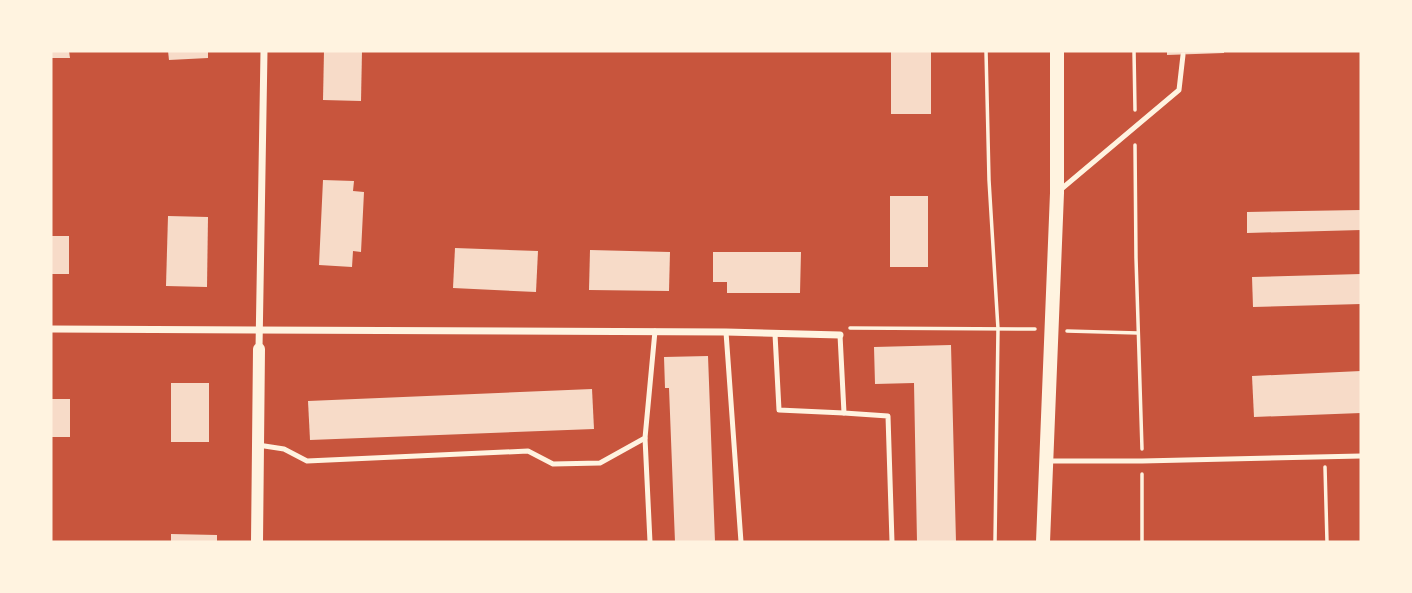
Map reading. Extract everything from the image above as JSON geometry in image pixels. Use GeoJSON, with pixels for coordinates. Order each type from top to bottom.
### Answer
{"type":"FeatureCollection","features":[{"type":"Feature","properties":{"kind":"main road"},"geometry":{"type":"LineString","coordinates":[[1043,542],[1057,193],[1057,51]]}},
{"type":"Feature","properties":{"kind":"street"},"geometry":{"type":"LineString","coordinates":[[257,542],[264,51]]}},
{"type":"Feature","properties":{"kind":"street"},"geometry":{"type":"LineString","coordinates":[[51,329],[655,331],[840,335]]}},
{"type":"Feature","properties":{"kind":"lane"},"geometry":{"type":"LineString","coordinates":[[1057,193],[1179,90],[1183,55]]}},
{"type":"Feature","properties":{"kind":"lane"},"geometry":{"type":"LineString","coordinates":[[650,542],[645,438],[655,331]]}},
{"type":"Feature","properties":{"kind":"lane"},"geometry":{"type":"LineString","coordinates":[[726,332],[741,542]]}},
{"type":"Feature","properties":{"kind":"lane"},"geometry":{"type":"LineString","coordinates":[[775,334],[779,410],[888,416],[892,542]]}},
{"type":"Feature","properties":{"kind":"lane"},"geometry":{"type":"LineString","coordinates":[[840,335],[844,412]]}},
{"type":"Feature","properties":{"kind":"lane"},"geometry":{"type":"LineString","coordinates":[[258,445],[284,449],[307,461],[528,451],[553,464],[600,463],[645,438]]}},
{"type":"Feature","properties":{"kind":"lane"},"geometry":{"type":"LineString","coordinates":[[1047,461],[1361,456]]}},
{"type":"Feature","properties":{"kind":"path"},"geometry":{"type":"LineString","coordinates":[[986,51],[989,180],[998,329],[995,542]]}},
{"type":"Feature","properties":{"kind":"path"},"geometry":{"type":"LineString","coordinates":[[1133,51],[1142,542]]}},
{"type":"Feature","properties":{"kind":"path"},"geometry":{"type":"LineString","coordinates":[[840,335],[851,327],[998,329]]}},
{"type":"Feature","properties":{"kind":"path"},"geometry":{"type":"LineString","coordinates":[[1074,332],[1138,333]]}},
{"type":"Feature","properties":{"kind":"path"},"geometry":{"type":"LineString","coordinates":[[1325,456],[1327,542]]}},
{"type":"Feature","properties":{"kind":"building"},"geometry":{"type":"Polygon","coordinates":[[[51,51],[69,51],[70,58],[51,58],[51,51]]]}},
{"type":"Feature","properties":{"kind":"building"},"geometry":{"type":"Polygon","coordinates":[[[168,51],[208,51],[208,58],[169,60],[168,51]]]}},
{"type":"Feature","properties":{"kind":"building"},"geometry":{"type":"Polygon","coordinates":[[[324,51],[362,51],[361,101],[323,100],[324,51]]]}},
{"type":"Feature","properties":{"kind":"building"},"geometry":{"type":"Polygon","coordinates":[[[891,51],[931,51],[931,114],[891,114],[891,51]]]}},
{"type":"Feature","properties":{"kind":"building"},"geometry":{"type":"Polygon","coordinates":[[[1167,51],[1224,51],[1224,53],[1167,55],[1167,51]]]}},
{"type":"Feature","properties":{"kind":"building"},"geometry":{"type":"Polygon","coordinates":[[[323,180],[354,181],[353,191],[364,192],[361,252],[353,251],[352,267],[319,265],[323,180]]]}},
{"type":"Feature","properties":{"kind":"building"},"geometry":{"type":"Polygon","coordinates":[[[890,196],[928,196],[928,267],[890,267],[890,196]]]}},
{"type":"Feature","properties":{"kind":"building"},"geometry":{"type":"Polygon","coordinates":[[[1361,210],[1361,230],[1247,233],[1247,212],[1361,210]]]}},
{"type":"Feature","properties":{"kind":"building"},"geometry":{"type":"Polygon","coordinates":[[[168,216],[208,217],[207,287],[166,286],[168,216]]]}},
{"type":"Feature","properties":{"kind":"building"},"geometry":{"type":"Polygon","coordinates":[[[51,236],[69,236],[69,274],[51,274],[51,236]]]}},
{"type":"Feature","properties":{"kind":"building"},"geometry":{"type":"Polygon","coordinates":[[[455,248],[538,251],[536,292],[453,288],[455,248]]]}},
{"type":"Feature","properties":{"kind":"building"},"geometry":{"type":"Polygon","coordinates":[[[590,250],[670,252],[669,291],[589,290],[590,250]]]}},
{"type":"Feature","properties":{"kind":"building"},"geometry":{"type":"Polygon","coordinates":[[[713,252],[801,252],[800,293],[727,293],[727,282],[713,282],[713,252]]]}},
{"type":"Feature","properties":{"kind":"building"},"geometry":{"type":"Polygon","coordinates":[[[1361,274],[1361,304],[1253,307],[1252,277],[1361,274]]]}},
{"type":"Feature","properties":{"kind":"building"},"geometry":{"type":"Polygon","coordinates":[[[951,345],[956,542],[917,542],[914,383],[875,384],[874,347],[951,345]]]}},
{"type":"Feature","properties":{"kind":"building"},"geometry":{"type":"Polygon","coordinates":[[[708,356],[715,542],[675,542],[669,388],[665,388],[664,357],[708,356]]]}},
{"type":"Feature","properties":{"kind":"building"},"geometry":{"type":"Polygon","coordinates":[[[1361,371],[1361,413],[1254,417],[1252,376],[1361,371]]]}},
{"type":"Feature","properties":{"kind":"building"},"geometry":{"type":"Polygon","coordinates":[[[171,383],[209,383],[209,442],[171,442],[171,383]]]}},
{"type":"Feature","properties":{"kind":"building"},"geometry":{"type":"Polygon","coordinates":[[[592,389],[594,429],[310,440],[308,401],[592,389]]]}},
{"type":"Feature","properties":{"kind":"building"},"geometry":{"type":"Polygon","coordinates":[[[51,399],[70,399],[70,437],[51,437],[51,399]]]}},
{"type":"Feature","properties":{"kind":"building"},"geometry":{"type":"Polygon","coordinates":[[[171,534],[217,535],[217,542],[171,542],[171,534]]]}}]}
